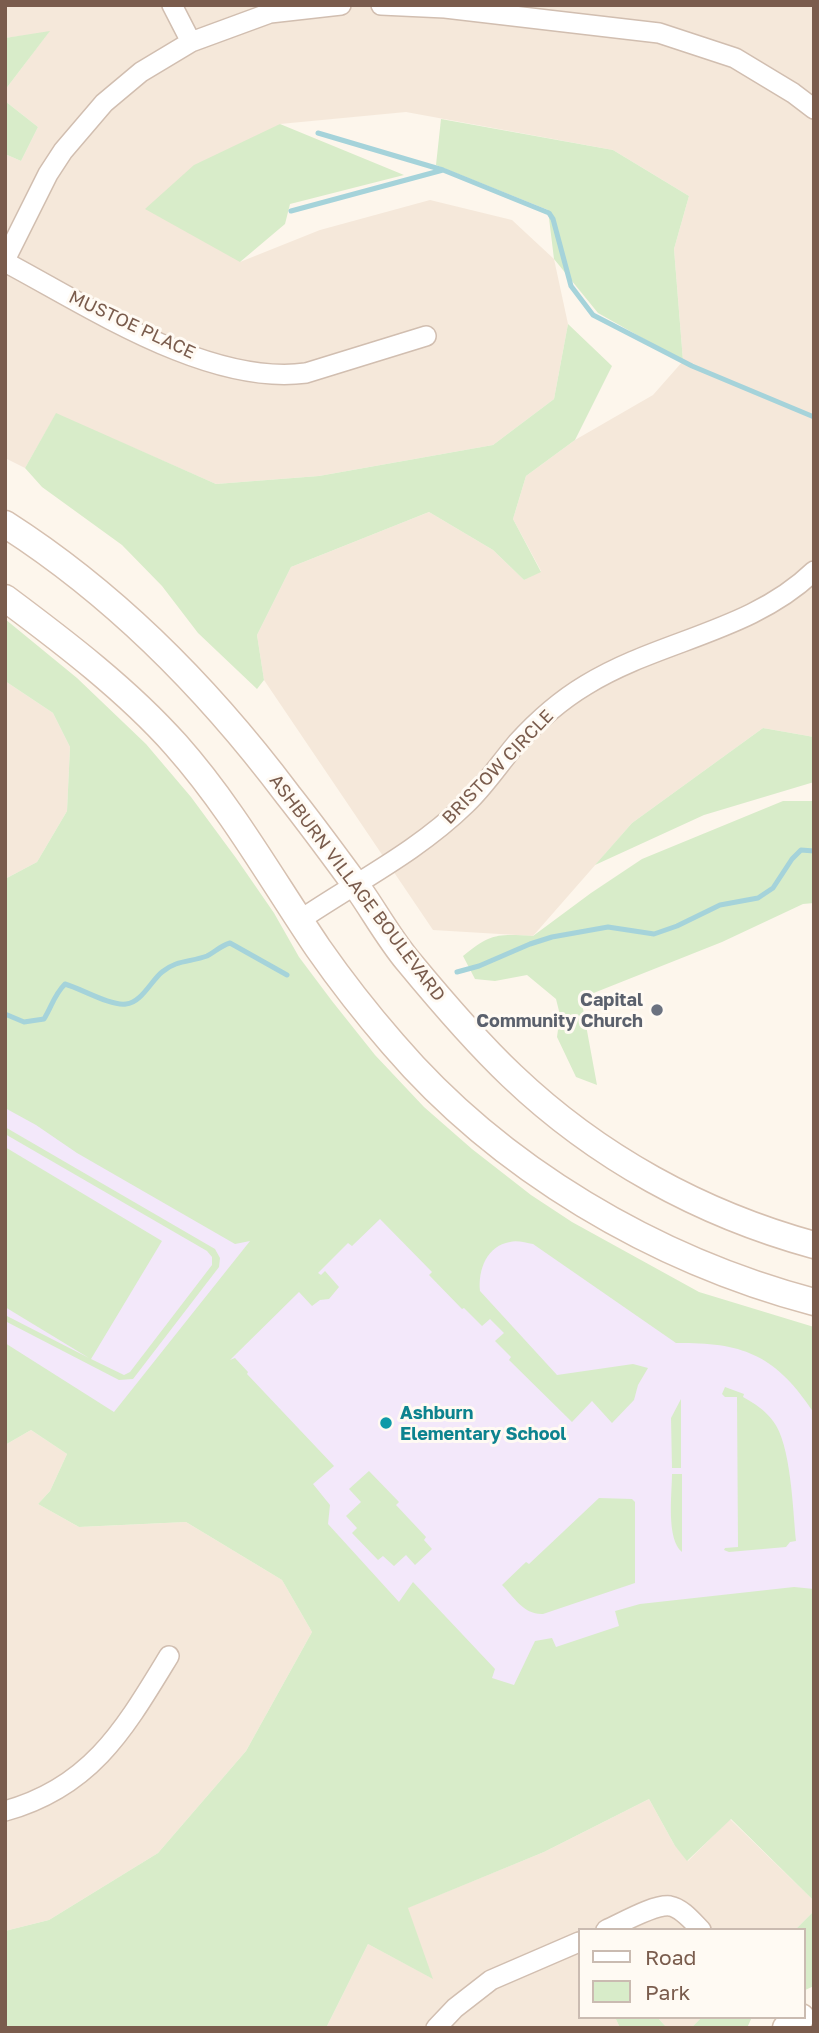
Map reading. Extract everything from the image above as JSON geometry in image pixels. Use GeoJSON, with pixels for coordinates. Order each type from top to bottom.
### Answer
{"type":"FeatureCollection","features":[{"type":"Feature","properties":{"kind":"main road","name":"ASHBURN VILLAGE BOULEVARD"},"geometry":{"type":"LineString","coordinates":[[5,524],[42,548],[108,600],[198,686],[287,793],[407,960],[512,1076],[601,1149],[685,1196],[770,1233],[814,1245]]}},
{"type":"Feature","properties":{"kind":"main road"},"geometry":{"type":"LineString","coordinates":[[5,598],[77,653],[175,744],[236,823],[339,977],[394,1045],[444,1098],[523,1162],[570,1195],[663,1245],[714,1268],[814,1302]]}},
{"type":"Feature","properties":{"kind":"street"},"geometry":{"type":"LineString","coordinates":[[172,5],[191,42]]}},
{"type":"Feature","properties":{"kind":"street"},"geometry":{"type":"LineString","coordinates":[[5,261],[48,174],[72,139],[104,103],[141,72],[191,42],[270,13],[341,5]]}},
{"type":"Feature","properties":{"kind":"street"},"geometry":{"type":"LineString","coordinates":[[381,5],[445,8],[659,33],[735,58],[814,108]]}},
{"type":"Feature","properties":{"kind":"street","name":"MUSTOE PLACE"},"geometry":{"type":"LineString","coordinates":[[5,261],[165,345],[226,368],[262,374],[306,373],[426,336]]}},
{"type":"Feature","properties":{"kind":"street","name":"BRISTOW CIRCLE"},"geometry":{"type":"LineString","coordinates":[[300,920],[354,883],[387,866],[421,843],[467,803],[527,733],[553,708],[586,685],[619,667],[740,620],[779,598],[814,571]]}},
{"type":"Feature","properties":{"kind":"street"},"geometry":{"type":"LineString","coordinates":[[5,1811],[49,1794],[76,1777],[101,1756],[131,1718],[169,1656]]}},
{"type":"Feature","properties":{"kind":"street"},"geometry":{"type":"LineString","coordinates":[[611,1928],[655,1909],[670,1906],[684,1914],[699,1928]]}},
{"type":"Feature","properties":{"kind":"street"},"geometry":{"type":"LineString","coordinates":[[436,2028],[455,2008],[491,1980],[578,1942]]}},
{"type":"Feature","properties":{"kind":"shaded area"},"geometry":{"type":"Polygon","coordinates":[[[5,5],[814,5],[814,737],[763,728],[632,823],[533,936],[433,930],[264,680],[257,635],[291,567],[429,512],[493,550],[524,580],[541,571],[513,519],[526,476],[575,440],[653,395],[683,361],[674,249],[689,196],[613,150],[406,112],[280,124],[240,262],[320,230],[430,200],[512,220],[554,259],[568,324],[554,399],[493,445],[319,476],[216,484],[56,414],[25,468],[5,458],[5,154],[21,161],[38,127],[5,101],[5,90],[49,32],[5,38],[5,5]]]}},
{"type":"Feature","properties":{"kind":"shaded area"},"geometry":{"type":"Polygon","coordinates":[[[5,681],[53,713],[70,747],[67,811],[37,862],[5,879],[5,681]]]}},
{"type":"Feature","properties":{"kind":"shaded area","name":"Ashburn Elementary School"},"geometry":{"type":"Polygon","coordinates":[[[5,942],[373,1072],[558,1233],[814,1343],[814,1858],[602,1732],[427,1821],[350,1606],[5,1398],[5,942]]]}},
{"type":"Feature","properties":{"kind":"shaded area"},"geometry":{"type":"Polygon","coordinates":[[[31,1430],[67,1454],[50,1491],[38,1504],[79,1527],[186,1522],[282,1580],[312,1632],[246,1751],[158,1853],[49,1920],[5,1931],[5,1445],[31,1430]]]}},
{"type":"Feature","properties":{"kind":"shaded area"},"geometry":{"type":"Polygon","coordinates":[[[649,1799],[675,1846],[688,1861],[730,1819],[814,1901],[814,1911],[797,1928],[578,1928],[578,2019],[616,2019],[620,2028],[326,2028],[368,1944],[432,1978],[407,1908],[544,1852],[649,1799]]]}},
{"type":"Feature","properties":{"kind":"shaded area"},"geometry":{"type":"Polygon","coordinates":[[[659,2019],[700,2019],[691,2028],[667,2028],[659,2019]]]}},
{"type":"Feature","properties":{"kind":"green space"},"geometry":{"type":"Polygon","coordinates":[[[50,31],[5,90],[5,38],[50,31]]]}},
{"type":"Feature","properties":{"kind":"green space"},"geometry":{"type":"Polygon","coordinates":[[[5,101],[38,127],[21,161],[5,154],[5,101]]]}},
{"type":"Feature","properties":{"kind":"green space"},"geometry":{"type":"Polygon","coordinates":[[[441,119],[613,150],[689,196],[674,249],[683,361],[598,313],[554,259],[548,210],[436,165],[441,119]]]}},
{"type":"Feature","properties":{"kind":"green space"},"geometry":{"type":"Polygon","coordinates":[[[280,124],[404,175],[290,204],[285,224],[240,262],[145,209],[194,165],[280,124]]]}},
{"type":"Feature","properties":{"kind":"green space"},"geometry":{"type":"Polygon","coordinates":[[[568,324],[612,366],[575,440],[526,476],[513,519],[541,572],[524,580],[493,550],[429,512],[291,567],[257,635],[264,680],[257,689],[198,633],[162,586],[122,545],[42,487],[25,468],[56,413],[216,484],[319,476],[493,445],[554,399],[568,324]]]}},
{"type":"Feature","properties":{"kind":"green space"},"geometry":{"type":"Polygon","coordinates":[[[5,619],[77,678],[146,744],[191,797],[236,858],[274,913],[299,957],[332,1001],[375,1055],[424,1107],[531,1195],[572,1222],[699,1292],[814,1327],[814,1413],[786,1377],[756,1356],[720,1345],[676,1343],[533,1244],[516,1241],[502,1244],[490,1253],[486,1260],[480,1291],[557,1375],[633,1364],[648,1368],[638,1385],[634,1400],[612,1423],[592,1401],[572,1422],[509,1360],[511,1357],[495,1341],[504,1333],[490,1319],[482,1326],[462,1309],[429,1275],[432,1272],[380,1219],[352,1246],[348,1243],[318,1273],[321,1275],[325,1271],[339,1287],[329,1299],[320,1300],[312,1306],[299,1292],[230,1360],[235,1358],[334,1466],[313,1484],[330,1505],[328,1524],[399,1602],[413,1582],[495,1669],[492,1678],[514,1685],[535,1641],[552,1638],[556,1647],[619,1626],[615,1611],[640,1604],[794,1587],[814,1589],[814,1901],[731,1819],[687,1861],[675,1846],[649,1799],[544,1852],[408,1908],[433,1979],[368,1944],[326,2028],[5,2028],[5,1931],[49,1920],[158,1853],[246,1751],[312,1632],[282,1580],[186,1522],[79,1527],[38,1504],[50,1491],[67,1454],[31,1430],[5,1445],[5,1343],[114,1412],[250,1241],[235,1244],[5,1108],[5,879],[37,862],[67,811],[70,747],[53,713],[5,681],[5,619]]]}},
{"type":"Feature","properties":{"kind":"green space"},"geometry":{"type":"Polygon","coordinates":[[[763,728],[814,737],[814,782],[704,815],[595,865],[632,823],[763,728]]]}},
{"type":"Feature","properties":{"kind":"green space"},"geometry":{"type":"Polygon","coordinates":[[[783,801],[814,801],[814,903],[803,904],[722,942],[581,998],[597,1085],[576,1077],[557,1037],[560,1015],[556,999],[527,975],[495,981],[475,979],[463,956],[481,943],[503,935],[533,936],[642,859],[783,801]]]}},
{"type":"Feature","properties":{"kind":"green space"},"geometry":{"type":"Polygon","coordinates":[[[5,1127],[215,1249],[220,1258],[219,1267],[133,1379],[119,1380],[5,1321],[5,1315],[89,1358],[5,1307],[5,1147],[162,1241],[91,1359],[124,1375],[130,1372],[212,1265],[212,1257],[207,1251],[5,1134],[5,1127]]]}},
{"type":"Feature","properties":{"kind":"green space"},"geometry":{"type":"Polygon","coordinates":[[[725,1387],[744,1394],[743,1397],[766,1413],[779,1431],[790,1478],[796,1541],[790,1542],[786,1547],[729,1552],[724,1550],[738,1547],[737,1397],[725,1397],[722,1394],[725,1387]]]}},
{"type":"Feature","properties":{"kind":"green space"},"geometry":{"type":"Polygon","coordinates":[[[681,1399],[681,1468],[672,1468],[671,1418],[681,1399]]]}},
{"type":"Feature","properties":{"kind":"green space"},"geometry":{"type":"Polygon","coordinates":[[[369,1471],[399,1502],[396,1505],[426,1537],[424,1540],[432,1549],[415,1565],[406,1555],[394,1566],[383,1556],[378,1560],[352,1533],[357,1528],[346,1516],[361,1502],[349,1489],[369,1471]]]}},
{"type":"Feature","properties":{"kind":"green space"},"geometry":{"type":"Polygon","coordinates":[[[672,1474],[682,1474],[682,1552],[677,1546],[672,1527],[672,1474]]]}},
{"type":"Feature","properties":{"kind":"green space"},"geometry":{"type":"Polygon","coordinates":[[[599,1498],[632,1499],[635,1502],[635,1583],[543,1614],[530,1612],[502,1585],[526,1562],[529,1564],[599,1498]]]}},
{"type":"Feature","properties":{"kind":"green space"},"geometry":{"type":"Polygon","coordinates":[[[814,1911],[814,1986],[805,1990],[805,1928],[797,1928],[814,1911]]]}},
{"type":"Feature","properties":{"kind":"green space"},"geometry":{"type":"Polygon","coordinates":[[[616,2019],[659,2019],[667,2028],[620,2028],[616,2019]]]}},
{"type":"Feature","properties":{"kind":"green space"},"geometry":{"type":"Polygon","coordinates":[[[700,2019],[751,2019],[747,2028],[691,2028],[700,2019]]]}},
{"type":"Feature","properties":{"kind":"waterway"},"geometry":{"type":"LineString","coordinates":[[318,133],[443,170],[549,213],[571,286],[593,315],[692,366],[814,417]]}},
{"type":"Feature","properties":{"kind":"waterway"},"geometry":{"type":"LineString","coordinates":[[291,211],[443,170]]}},
{"type":"Feature","properties":{"kind":"waterway"},"geometry":{"type":"LineString","coordinates":[[457,972],[552,937],[608,927],[654,934],[720,905],[758,898],[773,888],[801,850],[814,851]]}},
{"type":"Feature","properties":{"kind":"waterway"},"geometry":{"type":"LineString","coordinates":[[5,1014],[24,1022],[44,1019],[65,984],[112,1002],[131,1003],[167,968],[207,956],[230,943],[287,975]]}},
{"type":"Feature","properties":{"kind":"place","name":"Capital Community Church"},"geometry":{"type":"Point","coordinates":[657,1010]}},
{"type":"Feature","properties":{"kind":"place","name":"Ashburn Elementary School"},"geometry":{"type":"Point","coordinates":[386,1423]}}]}
